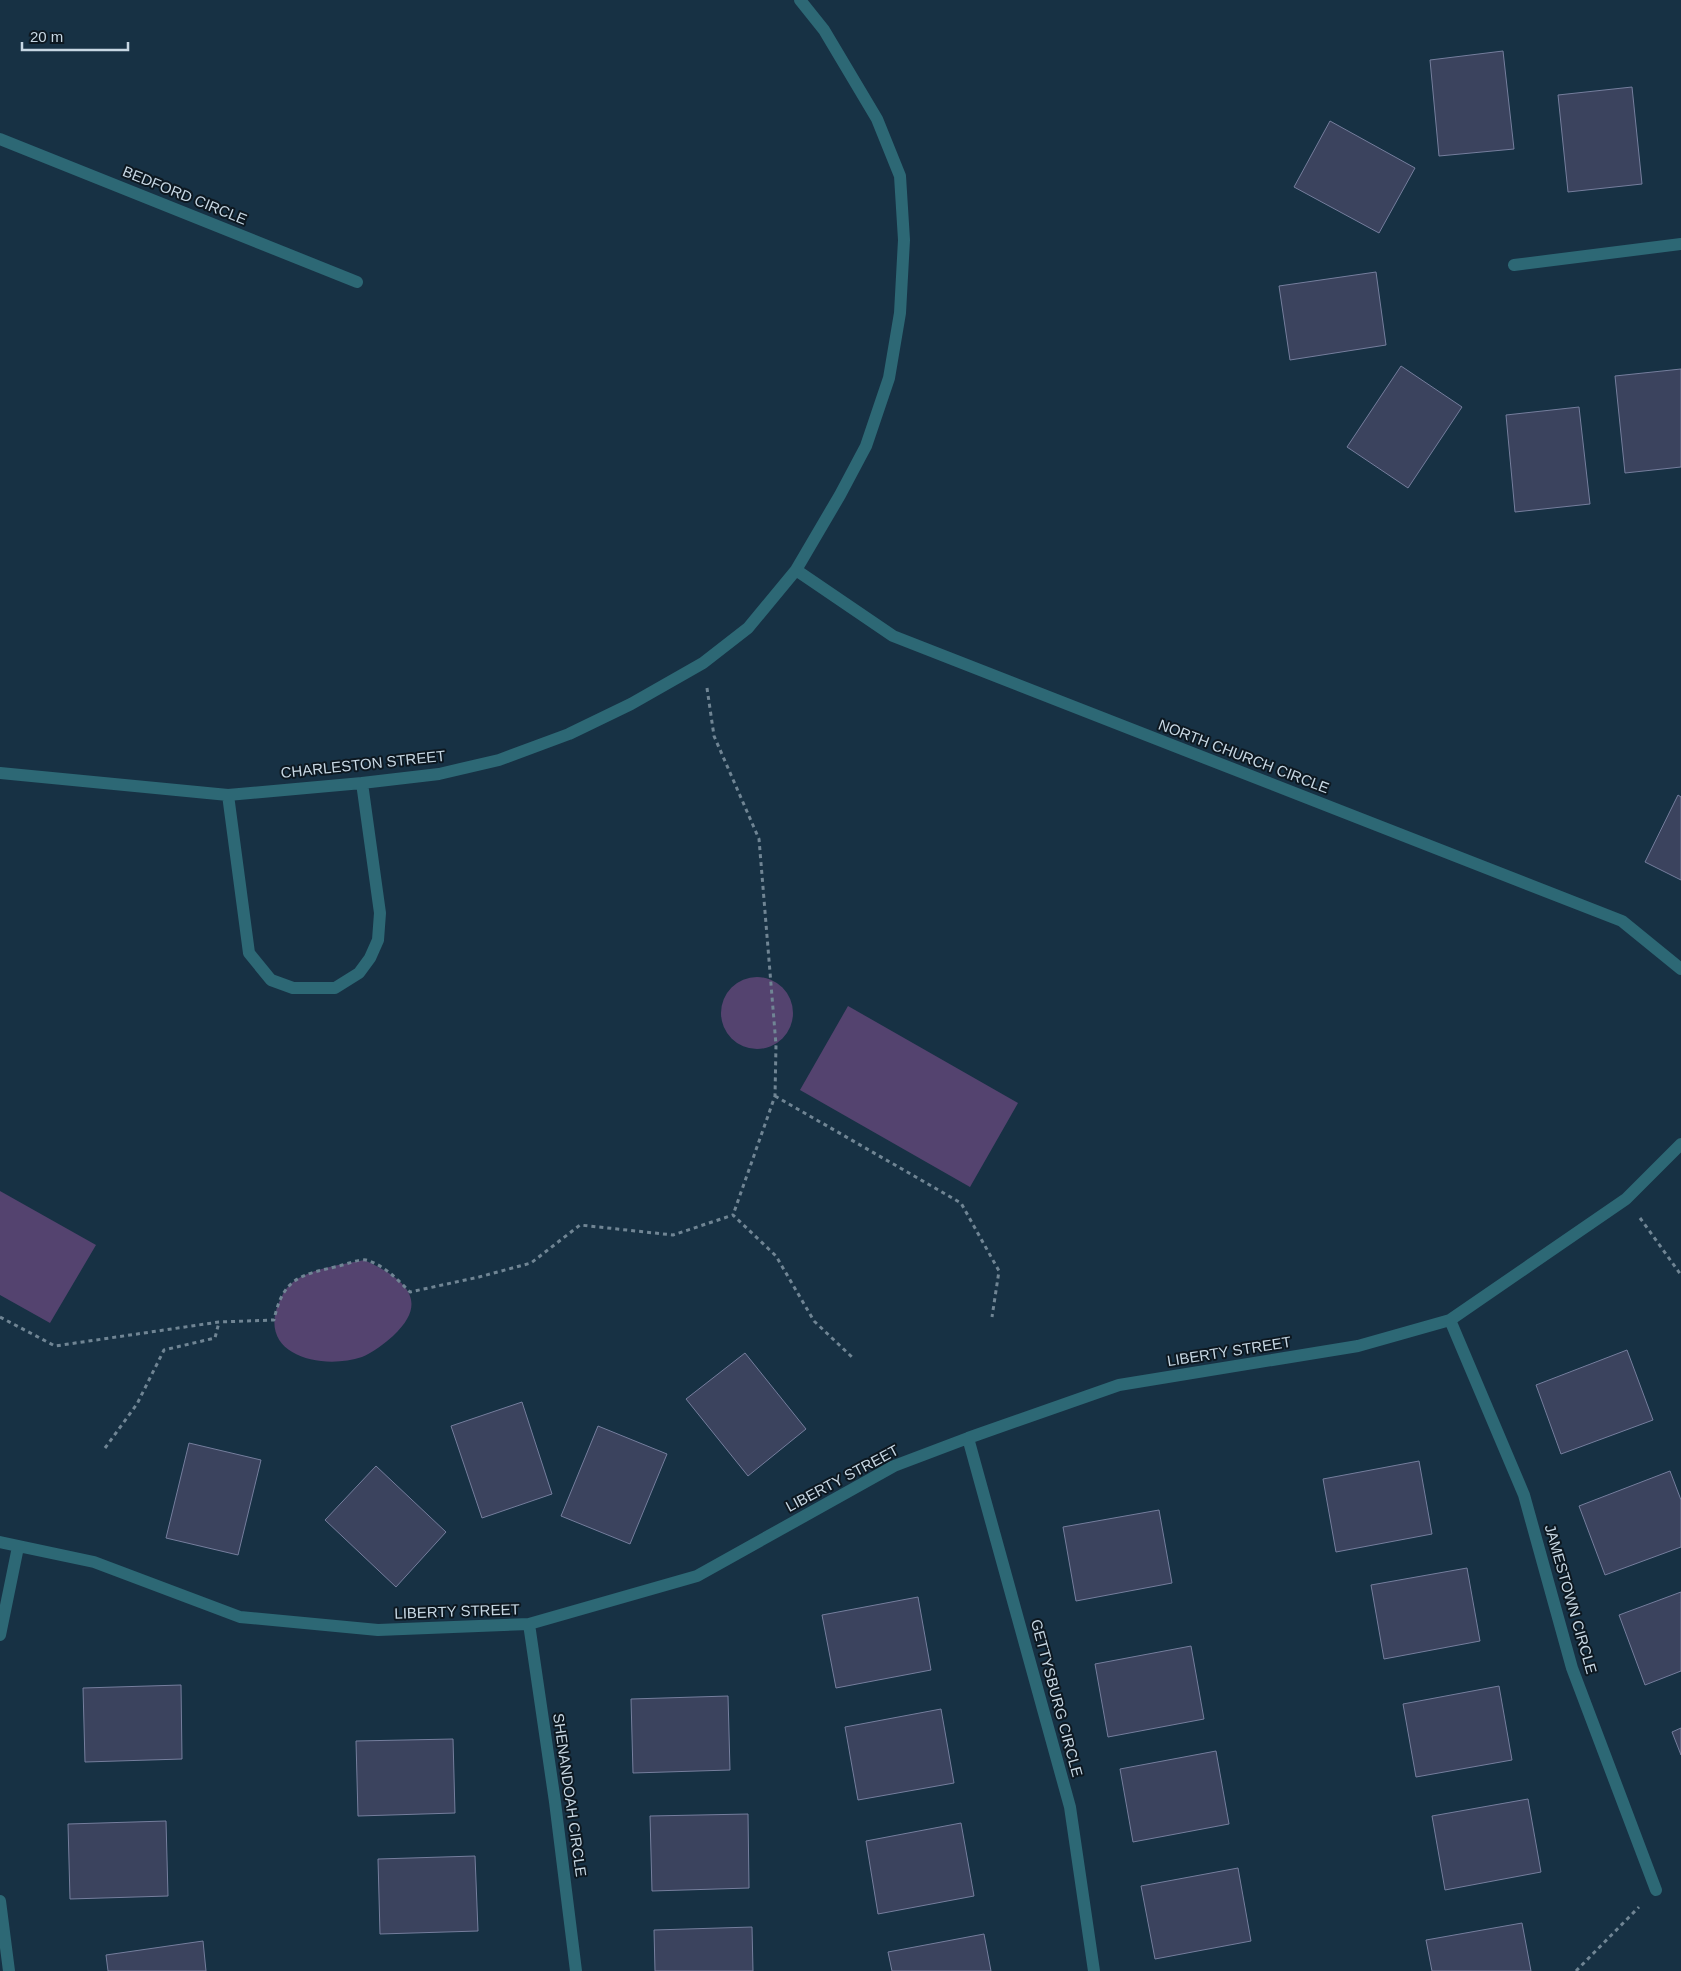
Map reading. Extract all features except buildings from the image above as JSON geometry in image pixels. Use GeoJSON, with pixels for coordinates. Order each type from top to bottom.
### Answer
{"type":"FeatureCollection","features":[{"type":"Feature","properties":{"kind":"street","name":"CHARLESTON STREET"},"geometry":{"type":"LineString","coordinates":[[0,773],[228,794],[362,783],[439,774],[499,760],[569,734],[630,704],[703,663],[748,628],[796,570],[866,446],[889,378],[900,313],[904,240],[900,176],[878,119],[824,30],[800,0]]}},
{"type":"Feature","properties":{"kind":"street","name":"BEDFORD CIRCLE"},"geometry":{"type":"LineString","coordinates":[[0,139],[358,282]]}},
{"type":"Feature","properties":{"kind":"street"},"geometry":{"type":"LineString","coordinates":[[1514,265],[1681,244]]}},
{"type":"Feature","properties":{"kind":"street","name":"NORTH CHURCH CIRCLE"},"geometry":{"type":"LineString","coordinates":[[796,570],[893,636],[1622,921],[1681,969]]}},
{"type":"Feature","properties":{"kind":"street"},"geometry":{"type":"LineString","coordinates":[[228,794],[250,953],[271,980],[293,988],[336,988],[359,973],[370,958],[378,940],[380,913],[362,783]]}},
{"type":"Feature","properties":{"kind":"street","name":"LIBERTY STREET"},"geometry":{"type":"LineString","coordinates":[[0,1542],[94,1562],[240,1617],[378,1630],[529,1624],[697,1576],[894,1466],[1119,1385],[1358,1346],[1450,1320],[1626,1199],[1681,1144]]}},
{"type":"Feature","properties":{"kind":"street","name":"JAMESTOWN CIRCLE"},"geometry":{"type":"LineString","coordinates":[[1450,1320],[1524,1495],[1572,1668],[1656,1890]]}},
{"type":"Feature","properties":{"kind":"street","name":"GETTYSBURG CIRCLE"},"geometry":{"type":"LineString","coordinates":[[968,1438],[1070,1807],[1094,1971]]}},
{"type":"Feature","properties":{"kind":"street"},"geometry":{"type":"LineString","coordinates":[[0,1634],[18,1547]]}},
{"type":"Feature","properties":{"kind":"street","name":"SHENANDOAH CIRCLE"},"geometry":{"type":"LineString","coordinates":[[529,1624],[555,1802],[576,1971]]}},
{"type":"Feature","properties":{"kind":"street"},"geometry":{"type":"LineString","coordinates":[[0,1901],[8,1971]]}},
{"type":"Feature","properties":{"kind":"path"},"geometry":{"type":"LineString","coordinates":[[703,663],[714,736],[759,839],[776,1045],[775,1096],[733,1215]]}},
{"type":"Feature","properties":{"kind":"path"},"geometry":{"type":"LineString","coordinates":[[775,1096],[961,1203],[999,1271],[992,1317]]}},
{"type":"Feature","properties":{"kind":"path"},"geometry":{"type":"LineString","coordinates":[[1626,1199],[1681,1275]]}},
{"type":"Feature","properties":{"kind":"path"},"geometry":{"type":"LineString","coordinates":[[0,1318],[55,1346],[219,1322],[274,1320],[278,1306],[287,1288],[304,1274],[364,1260],[388,1271],[410,1292],[531,1263],[580,1225],[673,1235],[733,1215]]}},
{"type":"Feature","properties":{"kind":"path"},"geometry":{"type":"LineString","coordinates":[[733,1215],[776,1256],[814,1321],[853,1358]]}},
{"type":"Feature","properties":{"kind":"path"},"geometry":{"type":"LineString","coordinates":[[104,1448],[137,1404],[164,1350],[215,1338],[219,1322]]}},
{"type":"Feature","properties":{"kind":"path"},"geometry":{"type":"LineString","coordinates":[[1576,1971],[1656,1890]]}},
{"type":"Feature","properties":{"kind":"shaded area"},"geometry":{"type":"Polygon","coordinates":[[[764,977],[783,987],[791,999],[793,1013],[791,1027],[783,1039],[771,1047],[750,1049],[731,1039],[723,1027],[721,1006],[731,987],[743,979],[764,977]]]}},
{"type":"Feature","properties":{"kind":"shaded area"},"geometry":{"type":"Polygon","coordinates":[[[848,1006],[1018,1103],[970,1187],[800,1090],[848,1006]]]}},
{"type":"Feature","properties":{"kind":"shaded area"},"geometry":{"type":"Polygon","coordinates":[[[0,1191],[96,1245],[50,1323],[0,1295],[0,1191]]]}},
{"type":"Feature","properties":{"kind":"shaded area"},"geometry":{"type":"Polygon","coordinates":[[[364,1260],[390,1274],[400,1282],[407,1290],[411,1300],[411,1311],[405,1323],[393,1336],[366,1355],[345,1361],[328,1362],[311,1359],[295,1354],[283,1345],[276,1333],[275,1317],[286,1289],[302,1276],[312,1272],[364,1260]]]}}]}
